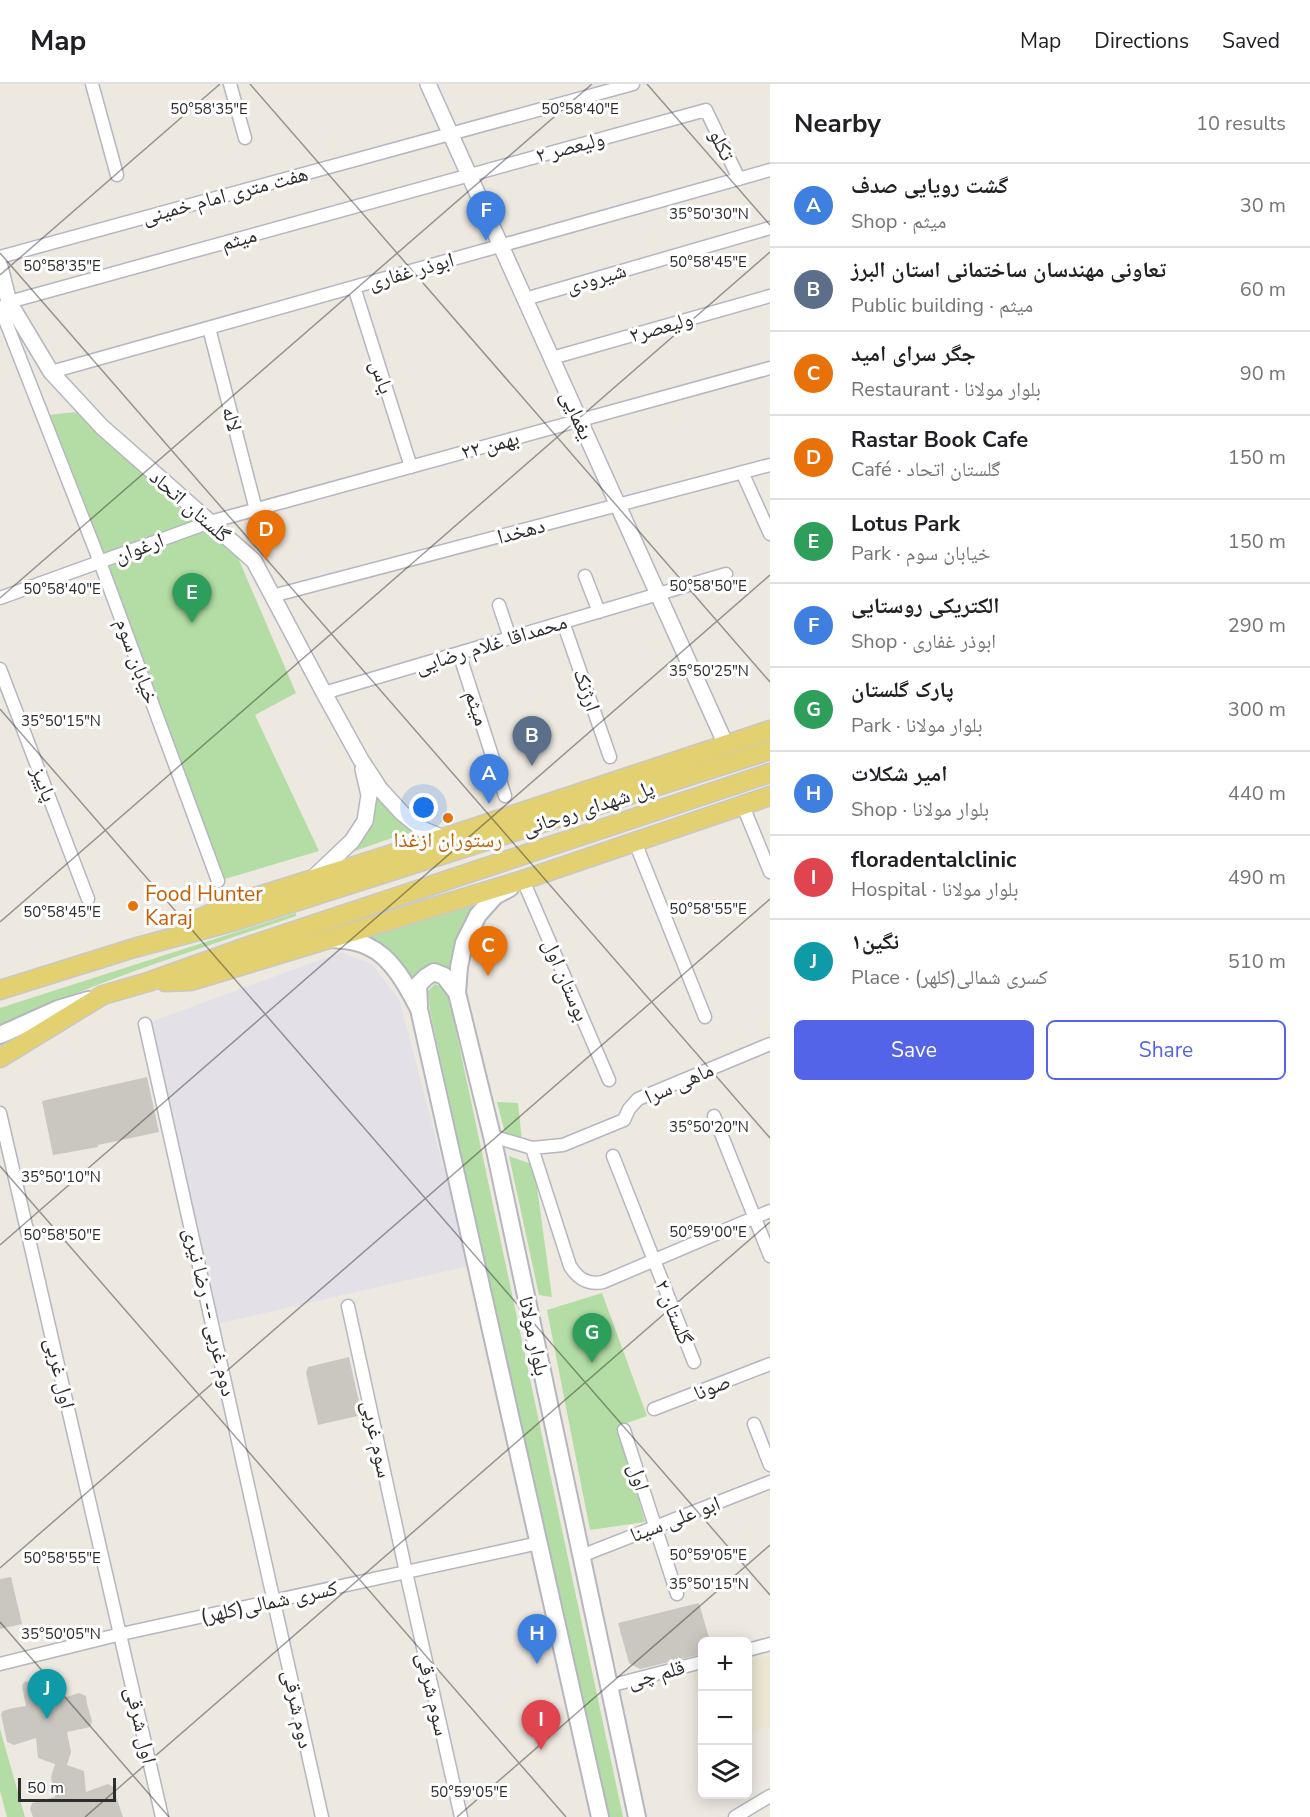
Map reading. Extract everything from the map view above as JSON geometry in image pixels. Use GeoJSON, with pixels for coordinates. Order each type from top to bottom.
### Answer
{"type":"FeatureCollection","features":[{"type":"Feature","properties":{"kind":"main road"},"geometry":{"type":"LineString","coordinates":[[0,990],[134,948],[227,906],[443,838],[770,730]]}},
{"type":"Feature","properties":{"kind":"main road","name":"پل شهدای روحانی"},"geometry":{"type":"LineString","coordinates":[[134,948],[235,921],[770,750]]}},
{"type":"Feature","properties":{"kind":"main road","name":"پل شهدای روحانی"},"geometry":{"type":"LineString","coordinates":[[148,982],[246,947],[770,773]]}},
{"type":"Feature","properties":{"kind":"main road"},"geometry":{"type":"LineString","coordinates":[[0,1035],[58,1009],[103,995],[148,982],[191,981],[523,880],[770,796]]}},
{"type":"Feature","properties":{"kind":"main road","name":"بلوار مولانا"},"geometry":{"type":"LineString","coordinates":[[523,880],[495,896],[478,915],[464,943],[457,993],[492,1136],[637,1817]]}},
{"type":"Feature","properties":{"kind":"main road","name":"بلوار مولانا"},"geometry":{"type":"LineString","coordinates":[[327,939],[352,941],[370,947],[380,954],[401,978],[419,1009],[600,1817]]}},
{"type":"Feature","properties":{"kind":"main road"},"geometry":{"type":"LineString","coordinates":[[419,1009],[418,985],[434,972],[444,976],[457,993]]}},
{"type":"Feature","properties":{"kind":"main road"},"geometry":{"type":"LineString","coordinates":[[0,1058],[103,995]]}},
{"type":"Feature","properties":{"kind":"street"},"geometry":{"type":"LineString","coordinates":[[92,84],[117,175]]}},
{"type":"Feature","properties":{"kind":"street"},"geometry":{"type":"LineString","coordinates":[[230,84],[245,138]]}},
{"type":"Feature","properties":{"kind":"street","name":"یغمایی"},"geometry":{"type":"LineString","coordinates":[[429,84],[726,745]]}},
{"type":"Feature","properties":{"kind":"street","name":"هفت متری امام خمینی"},"geometry":{"type":"LineString","coordinates":[[0,257],[633,84]]}},
{"type":"Feature","properties":{"kind":"street","name":"ولیعصر ۲"},"geometry":{"type":"LineString","coordinates":[[469,175],[706,110]]}},
{"type":"Feature","properties":{"kind":"street","name":"تکلو"},"geometry":{"type":"LineString","coordinates":[[706,110],[739,179]]}},
{"type":"Feature","properties":{"kind":"street","name":"ابوذر غفاری"},"geometry":{"type":"LineString","coordinates":[[51,372],[770,170]]}},
{"type":"Feature","properties":{"kind":"street","name":"میثم"},"geometry":{"type":"LineString","coordinates":[[5,305],[469,175]]}},
{"type":"Feature","properties":{"kind":"street","name":"شیرودی"},"geometry":{"type":"LineString","coordinates":[[525,298],[770,228]]}},
{"type":"Feature","properties":{"kind":"street","name":"گلستان اتحاد"},"geometry":{"type":"LineString","coordinates":[[0,267],[5,305],[51,372],[102,427],[254,561],[361,760]]}},
{"type":"Feature","properties":{"kind":"street","name":"یاس"},"geometry":{"type":"LineString","coordinates":[[354,287],[411,467]]}},
{"type":"Feature","properties":{"kind":"street","name":"ولیعصر۲"},"geometry":{"type":"LineString","coordinates":[[552,358],[770,296]]}},
{"type":"Feature","properties":{"kind":"street","name":"خیابان سوم"},"geometry":{"type":"LineString","coordinates":[[5,305],[218,881]]}},
{"type":"Feature","properties":{"kind":"street","name":"لاله"},"geometry":{"type":"LineString","coordinates":[[208,328],[256,510]]}},
{"type":"Feature","properties":{"kind":"street","name":"۲۲ بهمن"},"geometry":{"type":"LineString","coordinates":[[210,522],[770,368]]}},
{"type":"Feature","properties":{"kind":"street","name":"دهخدا"},"geometry":{"type":"LineString","coordinates":[[272,596],[770,465]]}},
{"type":"Feature","properties":{"kind":"street"},"geometry":{"type":"LineString","coordinates":[[742,472],[770,534]]}},
{"type":"Feature","properties":{"kind":"street","name":"ارغوان"},"geometry":{"type":"LineString","coordinates":[[0,598],[210,522]]}},
{"type":"Feature","properties":{"kind":"street","name":"محمداقا غلام رضایی"},"geometry":{"type":"LineString","coordinates":[[324,693],[726,574]]}},
{"type":"Feature","properties":{"kind":"street"},"geometry":{"type":"LineString","coordinates":[[585,576],[598,612]]}},
{"type":"Feature","properties":{"kind":"street"},"geometry":{"type":"LineString","coordinates":[[499,605],[510,638]]}},
{"type":"Feature","properties":{"kind":"street","name":"ارژنک"},"geometry":{"type":"LineString","coordinates":[[563,622],[610,757]]}},
{"type":"Feature","properties":{"kind":"street","name":"میثم"},"geometry":{"type":"LineString","coordinates":[[459,653],[505,796]]}},
{"type":"Feature","properties":{"kind":"street","name":"پاییز"},"geometry":{"type":"LineString","coordinates":[[0,669],[88,899]]}},
{"type":"Feature","properties":{"kind":"street"},"geometry":{"type":"LineString","coordinates":[[361,760],[380,789],[402,813],[422,829],[443,838]]}},
{"type":"Feature","properties":{"kind":"street"},"geometry":{"type":"LineString","coordinates":[[312,879],[352,841],[365,821],[369,795],[361,760]]}},
{"type":"Feature","properties":{"kind":"street"},"geometry":{"type":"LineString","coordinates":[[743,806],[770,872]]}},
{"type":"Feature","properties":{"kind":"street"},"geometry":{"type":"LineString","coordinates":[[635,842],[705,1017]]}},
{"type":"Feature","properties":{"kind":"street","name":"بوستان اول"},"geometry":{"type":"LineString","coordinates":[[523,880],[609,1080]]}},
{"type":"Feature","properties":{"kind":"street","name":"دوم غربی -- رضا نیری"},"geometry":{"type":"LineString","coordinates":[[145,1024],[275,1600]]}},
{"type":"Feature","properties":{"kind":"street","name":"ماهی سرا"},"geometry":{"type":"LineString","coordinates":[[492,1136],[532,1148],[563,1145],[624,1120],[629,1109],[638,1099],[770,1044]]}},
{"type":"Feature","properties":{"kind":"street","name":"اول غربی"},"geometry":{"type":"LineString","coordinates":[[0,1113],[121,1634]]}},
{"type":"Feature","properties":{"kind":"street"},"geometry":{"type":"LineString","coordinates":[[714,1116],[770,1256]]}},
{"type":"Feature","properties":{"kind":"street"},"geometry":{"type":"LineString","coordinates":[[532,1148],[573,1271],[587,1283],[603,1282],[654,1262],[770,1211]]}},
{"type":"Feature","properties":{"kind":"street","name":"گلستان ۲"},"geometry":{"type":"LineString","coordinates":[[613,1156],[694,1362]]}},
{"type":"Feature","properties":{"kind":"street","name":"سوم غربی"},"geometry":{"type":"LineString","coordinates":[[348,1306],[406,1572]]}},
{"type":"Feature","properties":{"kind":"street","name":"صونا"},"geometry":{"type":"LineString","coordinates":[[654,1409],[770,1364]]}},
{"type":"Feature","properties":{"kind":"street"},"geometry":{"type":"LineString","coordinates":[[754,1424],[770,1465]]}},
{"type":"Feature","properties":{"kind":"street","name":"اول"},"geometry":{"type":"LineString","coordinates":[[624,1430],[677,1594]]}},
{"type":"Feature","properties":{"kind":"street","name":"ابو علی سینا"},"geometry":{"type":"LineString","coordinates":[[581,1556],[770,1482]]}},
{"type":"Feature","properties":{"kind":"street","name":"کسری شمالی(کلهر)"},"geometry":{"type":"LineString","coordinates":[[0,1664],[121,1634],[539,1543]]}},
{"type":"Feature","properties":{"kind":"street","name":"سوم شرقی"},"geometry":{"type":"LineString","coordinates":[[406,1572],[461,1817]]}},
{"type":"Feature","properties":{"kind":"street","name":"دوم شرقی"},"geometry":{"type":"LineString","coordinates":[[275,1600],[322,1817]]}},
{"type":"Feature","properties":{"kind":"street","name":"اول شرقی"},"geometry":{"type":"LineString","coordinates":[[121,1634],[162,1817]]}},
{"type":"Feature","properties":{"kind":"street"},"geometry":{"type":"LineString","coordinates":[[752,1649],[770,1644]]}},
{"type":"Feature","properties":{"kind":"street","name":"قلم چی"},"geometry":{"type":"LineString","coordinates":[[609,1686],[698,1663]]}},
{"type":"Feature","properties":{"kind":"street"},"geometry":{"type":"LineString","coordinates":[[735,1817],[770,1796]]}},
{"type":"Feature","properties":{"kind":"shaded area"},"geometry":{"type":"Polygon","coordinates":[[[341,952],[372,964],[400,1001],[469,1266],[213,1325],[145,1024],[341,952]]]}},
{"type":"Feature","properties":{"kind":"shaded area"},"geometry":{"type":"Polygon","coordinates":[[[770,1655],[770,1726],[752,1733],[752,1691],[752,1660],[770,1655]]]}},
{"type":"Feature","properties":{"kind":"shaded area"},"geometry":{"type":"Polygon","coordinates":[[[698,1675],[698,1695],[693,1676],[698,1675]]]}},
{"type":"Feature","properties":{"kind":"green space"},"geometry":{"type":"Polygon","coordinates":[[[76,412],[175,504],[236,553],[296,693],[255,715],[319,851],[218,881],[38,416],[76,412]]]}},
{"type":"Feature","properties":{"kind":"green space"},"geometry":{"type":"Polygon","coordinates":[[[375,795],[413,833],[403,834],[352,852],[350,849],[371,826],[375,795]]]}},
{"type":"Feature","properties":{"kind":"green space"},"geometry":{"type":"Polygon","coordinates":[[[482,897],[457,936],[450,972],[428,967],[420,970],[410,979],[388,949],[361,933],[482,897]]]}},
{"type":"Feature","properties":{"kind":"green space"},"geometry":{"type":"Polygon","coordinates":[[[296,913],[296,916],[72,995],[0,1027],[0,1008],[296,913]]]}},
{"type":"Feature","properties":{"kind":"green space"},"geometry":{"type":"Polygon","coordinates":[[[435,984],[446,989],[454,1021],[623,1817],[606,1817],[430,1011],[428,991],[435,984]]]}},
{"type":"Feature","properties":{"kind":"green space"},"geometry":{"type":"Polygon","coordinates":[[[497,1102],[518,1103],[522,1141],[505,1133],[497,1102]]]}},
{"type":"Feature","properties":{"kind":"green space"},"geometry":{"type":"Polygon","coordinates":[[[509,1156],[534,1165],[552,1297],[539,1295],[509,1156]]]}},
{"type":"Feature","properties":{"kind":"green space"},"geometry":{"type":"Polygon","coordinates":[[[602,1293],[647,1416],[618,1426],[645,1522],[590,1530],[547,1310],[602,1293]]]}},
{"type":"Feature","properties":{"kind":"green space"},"geometry":{"type":"Polygon","coordinates":[[[0,1729],[25,1817],[7,1817],[0,1791],[0,1729]]]}},
{"type":"Feature","properties":{"kind":"building"},"geometry":{"type":"Polygon","coordinates":[[[147,1077],[159,1132],[53,1155],[42,1101],[147,1077]]]}},
{"type":"Feature","properties":{"kind":"building"},"geometry":{"type":"Polygon","coordinates":[[[349,1357],[362,1415],[318,1425],[306,1373],[308,1367],[349,1357]]]}},
{"type":"Feature","properties":{"kind":"building"},"geometry":{"type":"Polygon","coordinates":[[[11,1577],[22,1624],[0,1629],[0,1579],[11,1577]]]}},
{"type":"Feature","properties":{"kind":"building"},"geometry":{"type":"Polygon","coordinates":[[[699,1603],[709,1637],[698,1637],[698,1655],[640,1669],[629,1663],[618,1623],[699,1603]]]}},
{"type":"Feature","properties":{"kind":"building"},"geometry":{"type":"Polygon","coordinates":[[[48,1676],[56,1683],[57,1700],[79,1693],[86,1696],[92,1721],[90,1727],[67,1732],[71,1752],[67,1765],[84,1771],[86,1792],[108,1784],[115,1788],[123,1817],[33,1817],[30,1809],[32,1803],[55,1797],[51,1777],[55,1764],[38,1758],[36,1738],[14,1745],[7,1742],[1,1714],[3,1711],[26,1706],[22,1686],[24,1682],[46,1679],[48,1676]]]}},
{"type":"Feature","properties":{"kind":"place","name":"الکتریکی روستایی"},"geometry":{"type":"Point","coordinates":[486,241]}},
{"type":"Feature","properties":{"kind":"place","name":"Rastar Book Cafe"},"geometry":{"type":"Point","coordinates":[266,560]}},
{"type":"Feature","properties":{"kind":"place","name":"Lotus Park"},"geometry":{"type":"Point","coordinates":[192,623]}},
{"type":"Feature","properties":{"kind":"place","name":"تعاونی مهندسان ساختمانی استان البرز"},"geometry":{"type":"Point","coordinates":[532,766]}},
{"type":"Feature","properties":{"kind":"place","name":"گشت رویایی صدف"},"geometry":{"type":"Point","coordinates":[489,804]}},
{"type":"Feature","properties":{"kind":"place","name":"رستوران ازغذا"},"geometry":{"type":"Point","coordinates":[448,818]}},
{"type":"Feature","properties":{"kind":"place","name":"Food Hunter Karaj"},"geometry":{"type":"Point","coordinates":[133,906]}},
{"type":"Feature","properties":{"kind":"place","name":"جگر سرای امید"},"geometry":{"type":"Point","coordinates":[488,976]}},
{"type":"Feature","properties":{"kind":"place","name":"پارک گلستان"},"geometry":{"type":"Point","coordinates":[592,1363]}},
{"type":"Feature","properties":{"kind":"place","name":"امیر شکلات"},"geometry":{"type":"Point","coordinates":[537,1664]}},
{"type":"Feature","properties":{"kind":"place","name":"نگین۱"},"geometry":{"type":"Point","coordinates":[47,1719]}},
{"type":"Feature","properties":{"kind":"place","name":"floradentalclinic"},"geometry":{"type":"Point","coordinates":[541,1750]}}]}
